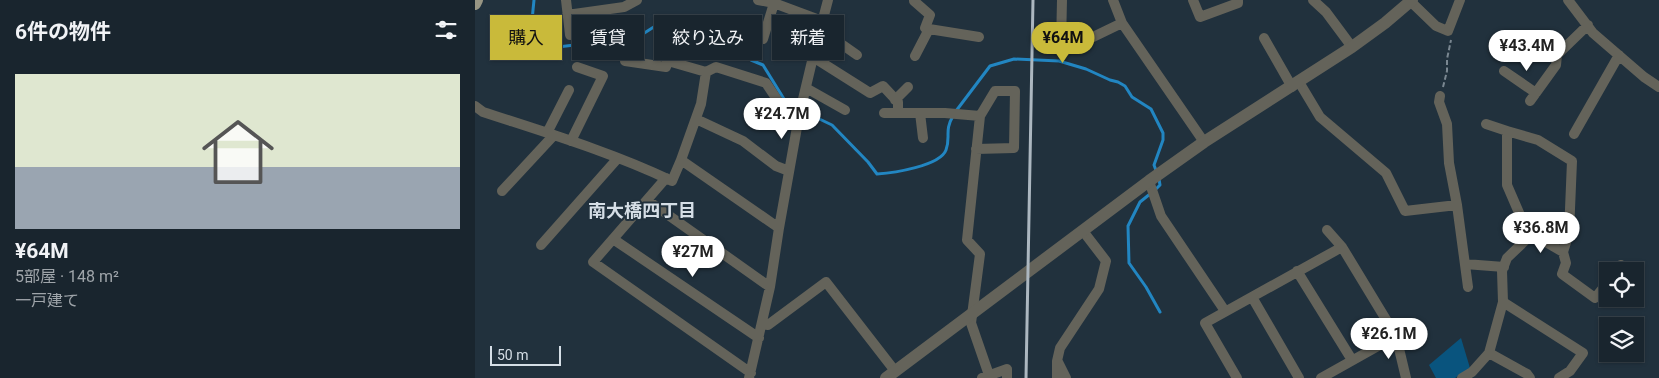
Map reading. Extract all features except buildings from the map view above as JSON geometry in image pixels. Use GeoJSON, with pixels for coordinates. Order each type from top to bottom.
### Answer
{"type":"FeatureCollection","features":[{"type":"Feature","properties":{"kind":"main road"},"geometry":{"type":"LineString","coordinates":[[475,4],[477,0]]}},
{"type":"Feature","properties":{"kind":"street"},"geometry":{"type":"LineString","coordinates":[[566,0],[569,36]]}},
{"type":"Feature","properties":{"kind":"street"},"geometry":{"type":"LineString","coordinates":[[567,15],[615,4],[624,6],[637,0]]}},
{"type":"Feature","properties":{"kind":"street"},"geometry":{"type":"LineString","coordinates":[[758,0],[775,2],[801,15]]}},
{"type":"Feature","properties":{"kind":"street"},"geometry":{"type":"LineString","coordinates":[[824,15],[828,0]]}},
{"type":"Feature","properties":{"kind":"street"},"geometry":{"type":"LineString","coordinates":[[915,0],[930,15],[925,28],[979,37]]}},
{"type":"Feature","properties":{"kind":"street"},"geometry":{"type":"LineString","coordinates":[[1062,0],[1061,45],[1064,51],[1122,23]]}},
{"type":"Feature","properties":{"kind":"street"},"geometry":{"type":"LineString","coordinates":[[1113,0],[1122,23],[1204,142]]}},
{"type":"Feature","properties":{"kind":"street"},"geometry":{"type":"LineString","coordinates":[[1193,0],[1200,17],[1238,3],[1237,0]]}},
{"type":"Feature","properties":{"kind":"street"},"geometry":{"type":"LineString","coordinates":[[1313,0],[1326,12],[1352,47]]}},
{"type":"Feature","properties":{"kind":"street"},"geometry":{"type":"LineString","coordinates":[[762,324],[769,325],[826,282],[891,375],[1204,142],[1296,85],[1352,47],[1385,24],[1410,1],[1437,26],[1448,32],[1459,0]]}},
{"type":"Feature","properties":{"kind":"street"},"geometry":{"type":"LineString","coordinates":[[1568,0],[1593,33],[1659,88]]}},
{"type":"Feature","properties":{"kind":"street"},"geometry":{"type":"LineString","coordinates":[[763,38],[775,2]]}},
{"type":"Feature","properties":{"kind":"street"},"geometry":{"type":"LineString","coordinates":[[1504,71],[1533,97],[1556,65],[1557,55],[1588,25]]}},
{"type":"Feature","properties":{"kind":"street"},"geometry":{"type":"LineString","coordinates":[[915,56],[929,29]]}},
{"type":"Feature","properties":{"kind":"street"},"geometry":{"type":"LineString","coordinates":[[1264,38],[1320,117],[1386,173],[1405,211],[1457,205]]}},
{"type":"Feature","properties":{"kind":"street"},"geometry":{"type":"LineString","coordinates":[[1542,42],[1557,55]]}},
{"type":"Feature","properties":{"kind":"street"},"geometry":{"type":"LineString","coordinates":[[844,44],[857,55]]}},
{"type":"Feature","properties":{"kind":"street"},"geometry":{"type":"LineString","coordinates":[[1574,134],[1619,56]]}},
{"type":"Feature","properties":{"kind":"street"},"geometry":{"type":"LineString","coordinates":[[625,60],[666,67],[668,61],[706,72],[716,68],[766,83],[780,104],[788,112],[799,116]]}},
{"type":"Feature","properties":{"kind":"street"},"geometry":{"type":"LineString","coordinates":[[665,178],[593,262],[750,376],[770,287],[799,116],[812,60]]}},
{"type":"Feature","properties":{"kind":"street"},"geometry":{"type":"LineString","coordinates":[[818,60],[871,93],[883,86],[898,102],[898,113]]}},
{"type":"Feature","properties":{"kind":"street"},"geometry":{"type":"LineString","coordinates":[[571,141],[603,76],[577,67]]}},
{"type":"Feature","properties":{"kind":"street"},"geometry":{"type":"LineString","coordinates":[[475,106],[483,112],[618,158],[672,181],[701,104],[706,72]]}},
{"type":"Feature","properties":{"kind":"street"},"geometry":{"type":"LineString","coordinates":[[895,100],[908,87]]}},
{"type":"Feature","properties":{"kind":"street"},"geometry":{"type":"LineString","coordinates":[[806,88],[845,110]]}},
{"type":"Feature","properties":{"kind":"street"},"geometry":{"type":"LineString","coordinates":[[502,191],[550,134],[569,90]]}},
{"type":"Feature","properties":{"kind":"street"},"geometry":{"type":"LineString","coordinates":[[976,148],[1014,148],[1015,91],[995,91],[980,116],[976,148],[967,240],[980,254],[971,323],[986,376],[1007,369],[1007,378]]}},
{"type":"Feature","properties":{"kind":"street"},"geometry":{"type":"LineString","coordinates":[[1440,96],[1439,102],[1447,124],[1449,163],[1457,205],[1468,287]]}},
{"type":"Feature","properties":{"kind":"street"},"geometry":{"type":"LineString","coordinates":[[884,113],[945,113],[980,116]]}},
{"type":"Feature","properties":{"kind":"street"},"geometry":{"type":"LineString","coordinates":[[920,113],[923,138]]}},
{"type":"Feature","properties":{"kind":"street"},"geometry":{"type":"LineString","coordinates":[[696,119],[743,141],[775,166],[789,171]]}},
{"type":"Feature","properties":{"kind":"street"},"geometry":{"type":"LineString","coordinates":[[1486,124],[1538,140],[1572,161],[1569,233],[1563,252],[1566,263],[1563,274],[1595,298],[1599,293]]}},
{"type":"Feature","properties":{"kind":"street"},"geometry":{"type":"LineString","coordinates":[[1507,131],[1507,185],[1523,222],[1532,234],[1563,252]]}},
{"type":"Feature","properties":{"kind":"street"},"geometry":{"type":"LineString","coordinates":[[541,245],[618,158]]}},
{"type":"Feature","properties":{"kind":"street"},"geometry":{"type":"LineString","coordinates":[[681,160],[779,228]]}},
{"type":"Feature","properties":{"kind":"street"},"geometry":{"type":"LineString","coordinates":[[1149,182],[1161,216],[1225,311]]}},
{"type":"Feature","properties":{"kind":"street"},"geometry":{"type":"LineString","coordinates":[[647,200],[770,287]]}},
{"type":"Feature","properties":{"kind":"street"},"geometry":{"type":"LineString","coordinates":[[1327,230],[1342,246],[1396,336],[1407,378]]}},
{"type":"Feature","properties":{"kind":"street"},"geometry":{"type":"LineString","coordinates":[[1057,378],[1057,361],[1060,348],[1099,289],[1106,261],[1083,231]]}},
{"type":"Feature","properties":{"kind":"street"},"geometry":{"type":"LineString","coordinates":[[1462,378],[1472,372],[1489,353],[1503,302],[1502,270],[1507,258],[1532,234]]}},
{"type":"Feature","properties":{"kind":"street"},"geometry":{"type":"LineString","coordinates":[[613,239],[759,338]]}},
{"type":"Feature","properties":{"kind":"street"},"geometry":{"type":"LineString","coordinates":[[1237,378],[1205,323],[1342,246]]}},
{"type":"Feature","properties":{"kind":"street"},"geometry":{"type":"LineString","coordinates":[[1465,264],[1504,266]]}},
{"type":"Feature","properties":{"kind":"street"},"geometry":{"type":"LineString","coordinates":[[1297,271],[1352,360]]}},
{"type":"Feature","properties":{"kind":"street"},"geometry":{"type":"LineString","coordinates":[[1252,297],[1299,378]]}},
{"type":"Feature","properties":{"kind":"street"},"geometry":{"type":"LineString","coordinates":[[1503,302],[1583,353],[1569,371],[1559,378]]}},
{"type":"Feature","properties":{"kind":"street"},"geometry":{"type":"LineString","coordinates":[[1321,378],[1396,336]]}},
{"type":"Feature","properties":{"kind":"street"},"geometry":{"type":"LineString","coordinates":[[1489,353],[1527,374],[1530,378]]}},
{"type":"Feature","properties":{"kind":"street"},"geometry":{"type":"LineString","coordinates":[[1057,361],[1066,378]]}},
{"type":"Feature","properties":{"kind":"path"},"geometry":{"type":"LineString","coordinates":[[1440,96],[1446,78],[1447,60],[1452,38],[1448,32]]}},
{"type":"Feature","properties":{"kind":"shaded area"},"geometry":{"type":"Polygon","coordinates":[[[1461,338],[1470,368],[1455,378],[1436,378],[1429,365],[1461,338]]]}},
{"type":"Feature","properties":{"kind":"waterway"},"geometry":{"type":"LineString","coordinates":[[534,0],[532,22],[534,33],[550,48],[635,39],[660,23],[672,20],[711,22],[730,32],[744,53],[751,60],[763,65],[784,99],[792,106],[832,125],[877,174],[915,168],[942,156],[946,150],[950,121],[953,116]]}},
{"type":"Feature","properties":{"kind":"waterway"},"geometry":{"type":"LineString","coordinates":[[956,111],[990,66],[1014,59],[1059,61],[1086,69],[1125,86],[1132,97],[1151,109],[1163,133],[1163,140],[1154,165],[1157,173]]}},
{"type":"Feature","properties":{"kind":"waterway"},"geometry":{"type":"LineString","coordinates":[[1155,190],[1160,185],[1159,179]]}},
{"type":"Feature","properties":{"kind":"waterway"},"geometry":{"type":"LineString","coordinates":[[1150,194],[1140,202],[1128,226],[1129,263],[1146,287],[1160,312]]}},
{"type":"Feature","properties":{"kind":"railway"},"geometry":{"type":"LineString","coordinates":[[1026,378],[1033,0]]}},
{"type":"Feature","properties":{"kind":"district","name":"南大橋四丁目"},"geometry":{"type":"Point","coordinates":[642,210]}}]}
